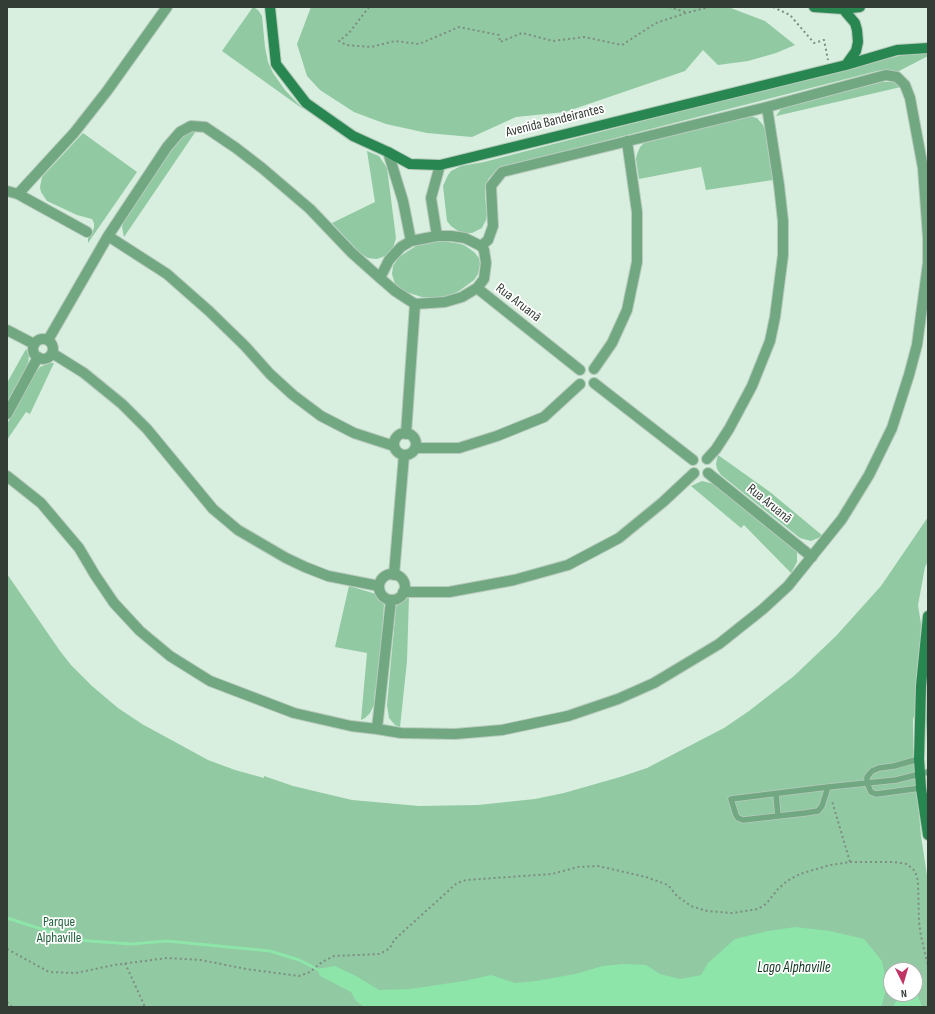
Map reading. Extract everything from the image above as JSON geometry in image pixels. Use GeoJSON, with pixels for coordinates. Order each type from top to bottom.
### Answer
{"type":"FeatureCollection","features":[{"type":"Feature","properties":{"kind":"street"},"geometry":{"type":"LineString","coordinates":[[18,194],[74,133],[107,91],[167,7]]}},
{"type":"Feature","properties":{"kind":"street","name":"Avenida Bandeirantes"},"geometry":{"type":"LineString","coordinates":[[270,7],[276,64],[306,103],[353,136],[410,164],[440,165],[829,65],[846,65],[897,50],[928,48]]}},
{"type":"Feature","properties":{"kind":"street"},"geometry":{"type":"LineString","coordinates":[[814,7],[844,9],[860,7]]}},
{"type":"Feature","properties":{"kind":"street"},"geometry":{"type":"LineString","coordinates":[[844,9],[855,23],[858,42],[856,51],[846,65]]}},
{"type":"Feature","properties":{"kind":"street"},"geometry":{"type":"LineString","coordinates":[[7,476],[41,503],[78,548],[114,603],[140,631],[170,656],[210,681],[294,713],[352,726],[400,733],[455,734],[502,730],[568,716],[618,699],[654,683],[719,644],[763,609],[788,586],[842,519],[869,475],[892,428],[917,345],[928,263],[928,237],[923,175],[910,98],[905,85],[897,77],[886,75],[767,107],[502,172],[491,186],[493,226],[488,240],[481,246]]}},
{"type":"Feature","properties":{"kind":"street"},"geometry":{"type":"LineString","coordinates":[[707,459],[716,449],[729,429],[752,386],[770,341],[775,317],[783,255],[783,221],[767,107]]}},
{"type":"Feature","properties":{"kind":"street"},"geometry":{"type":"LineString","coordinates":[[48,340],[108,236],[167,147],[180,132],[191,126],[205,127],[262,168],[310,209],[352,253],[380,278],[395,291],[415,304],[445,302],[462,297],[477,288],[484,279],[486,263],[484,250],[481,246],[465,238],[437,236],[411,242],[401,247],[389,260],[380,278]]}},
{"type":"Feature","properties":{"kind":"street"},"geometry":{"type":"LineString","coordinates":[[594,369],[612,343],[627,310],[637,262],[637,212],[627,141]]}},
{"type":"Feature","properties":{"kind":"street"},"geometry":{"type":"LineString","coordinates":[[388,152],[403,201],[411,242]]}},
{"type":"Feature","properties":{"kind":"street"},"geometry":{"type":"LineString","coordinates":[[437,236],[431,198],[440,165]]}},
{"type":"Feature","properties":{"kind":"street"},"geometry":{"type":"LineString","coordinates":[[7,191],[18,194],[87,232]]}},
{"type":"Feature","properties":{"kind":"street"},"geometry":{"type":"LineString","coordinates":[[108,236],[167,274],[209,311],[245,346],[270,374],[293,395],[321,416],[354,433],[394,446],[398,452],[404,455],[411,453],[415,448],[414,438],[406,434],[401,434],[394,442],[394,446]]}},
{"type":"Feature","properties":{"kind":"street","name":"Rua Aruanã"},"geometry":{"type":"LineString","coordinates":[[477,288],[580,370]]}},
{"type":"Feature","properties":{"kind":"street"},"geometry":{"type":"LineString","coordinates":[[406,434],[415,304]]}},
{"type":"Feature","properties":{"kind":"street"},"geometry":{"type":"LineString","coordinates":[[7,330],[34,344]]}},
{"type":"Feature","properties":{"kind":"street"},"geometry":{"type":"LineString","coordinates":[[40,339],[48,340],[53,346],[52,353],[46,358],[38,357],[34,351],[34,344],[40,339]]}},
{"type":"Feature","properties":{"kind":"street"},"geometry":{"type":"LineString","coordinates":[[52,353],[84,373],[122,404],[147,429],[213,509],[238,530],[286,558],[305,567],[328,576],[379,586]]}},
{"type":"Feature","properties":{"kind":"street"},"geometry":{"type":"LineString","coordinates":[[7,414],[38,357]]}},
{"type":"Feature","properties":{"kind":"street"},"geometry":{"type":"LineString","coordinates":[[587,367],[594,369],[597,377],[594,383],[587,387],[580,384],[577,376],[580,370],[587,367]]}},
{"type":"Feature","properties":{"kind":"street"},"geometry":{"type":"LineString","coordinates":[[594,383],[693,460]]}},
{"type":"Feature","properties":{"kind":"street"},"geometry":{"type":"LineString","coordinates":[[415,448],[459,448],[497,436],[544,417],[580,384]]}},
{"type":"Feature","properties":{"kind":"street"},"geometry":{"type":"LineString","coordinates":[[394,575],[404,455]]}},
{"type":"Feature","properties":{"kind":"street"},"geometry":{"type":"LineString","coordinates":[[700,456],[707,459],[710,466],[708,473],[701,476],[694,474],[691,467],[693,460],[700,456]]}},
{"type":"Feature","properties":{"kind":"street","name":"Rua Aruanã"},"geometry":{"type":"LineString","coordinates":[[708,473],[812,557]]}},
{"type":"Feature","properties":{"kind":"street"},"geometry":{"type":"LineString","coordinates":[[403,592],[449,592],[514,580],[568,565],[619,538],[694,474]]}},
{"type":"Feature","properties":{"kind":"street"},"geometry":{"type":"LineString","coordinates":[[389,575],[394,575],[402,581],[404,587],[403,592],[398,598],[391,600],[386,599],[382,595],[379,586],[383,578],[389,575]]}},
{"type":"Feature","properties":{"kind":"street"},"geometry":{"type":"LineString","coordinates":[[377,729],[391,600]]}},
{"type":"Feature","properties":{"kind":"street"},"geometry":{"type":"LineString","coordinates":[[928,616],[921,686],[919,759],[924,773],[920,788],[928,834]]}},
{"type":"Feature","properties":{"kind":"lane"},"geometry":{"type":"LineString","coordinates":[[919,759],[872,771],[867,778],[867,783],[871,792],[876,794],[920,788]]}},
{"type":"Feature","properties":{"kind":"lane"},"geometry":{"type":"LineString","coordinates":[[828,787],[822,806],[818,811],[778,816],[743,820],[738,818],[736,815],[731,799],[828,787],[896,780],[924,773]]}},
{"type":"Feature","properties":{"kind":"lane"},"geometry":{"type":"LineString","coordinates":[[776,794],[778,816]]}},
{"type":"Feature","properties":{"kind":"path"},"geometry":{"type":"LineString","coordinates":[[369,7],[348,33],[339,41],[346,45],[371,47],[395,41],[419,44],[460,27],[499,35],[500,42],[522,33],[553,42],[584,37],[622,45],[656,23],[686,12],[709,7]]}},
{"type":"Feature","properties":{"kind":"path"},"geometry":{"type":"LineString","coordinates":[[669,7],[686,12]]}},
{"type":"Feature","properties":{"kind":"path"},"geometry":{"type":"LineString","coordinates":[[772,7],[790,15],[814,43],[824,40],[829,65]]}},
{"type":"Feature","properties":{"kind":"path"},"geometry":{"type":"LineString","coordinates":[[828,787],[850,862]]}},
{"type":"Feature","properties":{"kind":"path"},"geometry":{"type":"LineString","coordinates":[[7,948],[49,972],[76,973],[125,963],[167,958],[201,960],[246,969],[299,976],[310,972],[322,962],[334,956],[380,954],[390,948],[394,940],[457,883],[466,880],[552,874],[578,867],[598,866],[646,877],[668,886],[677,896],[691,906],[707,911],[732,913],[758,909],[766,904],[778,889],[787,881],[800,874],[830,865],[850,862],[894,862],[906,864],[915,871],[918,881],[919,922],[928,966]]}},
{"type":"Feature","properties":{"kind":"path"},"geometry":{"type":"LineString","coordinates":[[125,963],[145,1007]]}},
{"type":"Feature","properties":{"kind":"path"},"geometry":{"type":"LineString","coordinates":[[7,1002],[12,1007]]}},
{"type":"Feature","properties":{"kind":"green space"},"geometry":{"type":"Polygon","coordinates":[[[253,7],[258,10],[262,16],[265,47],[268,62],[273,73],[285,90],[303,109],[222,51],[253,7]]]}},
{"type":"Feature","properties":{"kind":"green space"},"geometry":{"type":"Polygon","coordinates":[[[311,7],[728,7],[765,21],[795,45],[776,53],[748,61],[718,65],[703,50],[685,71],[565,112],[516,117],[472,137],[427,133],[386,124],[354,112],[320,90],[307,76],[297,44],[311,7]]]}},
{"type":"Feature","properties":{"kind":"green space"},"geometry":{"type":"Polygon","coordinates":[[[907,54],[928,54],[928,56],[897,72],[883,70],[877,71],[506,166],[494,173],[489,178],[485,187],[487,215],[482,228],[472,233],[461,233],[447,221],[443,186],[451,171],[461,166],[484,162],[907,54]]]}},
{"type":"Feature","properties":{"kind":"green space"},"geometry":{"type":"Polygon","coordinates":[[[882,82],[895,82],[901,87],[776,116],[781,109],[790,104],[882,82]]]}},
{"type":"Feature","properties":{"kind":"green space"},"geometry":{"type":"Polygon","coordinates":[[[749,116],[757,118],[763,125],[766,132],[773,180],[706,190],[701,167],[639,179],[636,159],[640,147],[644,143],[749,116]]]}},
{"type":"Feature","properties":{"kind":"green space"},"geometry":{"type":"Polygon","coordinates":[[[196,131],[124,237],[122,227],[125,217],[181,137],[185,133],[196,131]]]}},
{"type":"Feature","properties":{"kind":"green space"},"geometry":{"type":"Polygon","coordinates":[[[83,133],[137,172],[88,243],[88,234],[93,231],[94,227],[92,219],[77,215],[47,201],[41,192],[40,187],[42,177],[83,133]]]}},
{"type":"Feature","properties":{"kind":"green space"},"geometry":{"type":"Polygon","coordinates":[[[367,151],[379,156],[387,168],[396,238],[390,252],[377,259],[368,258],[360,253],[332,223],[375,202],[367,151]]]}},
{"type":"Feature","properties":{"kind":"green space"},"geometry":{"type":"Polygon","coordinates":[[[440,241],[464,245],[474,252],[479,258],[480,264],[478,274],[474,280],[459,291],[448,296],[437,298],[422,297],[399,288],[395,284],[392,274],[393,266],[399,257],[416,246],[440,241]]]}},
{"type":"Feature","properties":{"kind":"green space"},"geometry":{"type":"Polygon","coordinates":[[[26,349],[29,355],[28,364],[7,402],[7,383],[26,349]]]}},
{"type":"Feature","properties":{"kind":"green space"},"geometry":{"type":"Polygon","coordinates":[[[49,363],[54,363],[30,414],[26,412],[7,440],[7,424],[36,372],[40,367],[49,363]]]}},
{"type":"Feature","properties":{"kind":"green space"},"geometry":{"type":"Polygon","coordinates":[[[718,455],[770,492],[823,536],[811,541],[800,538],[721,475],[716,464],[718,455]]]}},
{"type":"Feature","properties":{"kind":"green space"},"geometry":{"type":"Polygon","coordinates":[[[702,481],[714,484],[796,550],[797,562],[791,573],[744,525],[741,528],[691,486],[702,481]]]}},
{"type":"Feature","properties":{"kind":"green space","name":"Parque Alphaville"},"geometry":{"type":"Polygon","coordinates":[[[928,517],[928,561],[925,567],[918,605],[921,624],[917,709],[913,719],[913,746],[921,836],[928,882],[928,1007],[7,1007],[7,574],[71,665],[92,686],[118,708],[142,724],[208,760],[235,770],[264,778],[264,776],[293,786],[352,800],[419,806],[478,805],[535,799],[564,793],[647,768],[724,728],[749,711],[794,676],[836,636],[881,586],[928,517]]]}},
{"type":"Feature","properties":{"kind":"green space"},"geometry":{"type":"Polygon","coordinates":[[[349,586],[376,594],[382,600],[384,605],[378,690],[375,690],[374,705],[370,713],[361,720],[367,653],[335,647],[349,586]]]}},
{"type":"Feature","properties":{"kind":"green space"},"geometry":{"type":"Polygon","coordinates":[[[409,596],[407,661],[400,727],[395,725],[389,718],[387,705],[396,607],[409,596]]]}},
{"type":"Feature","properties":{"kind":"green space"},"geometry":{"type":"Polygon","coordinates":[[[928,671],[928,767],[926,718],[928,671]]]}},
{"type":"Feature","properties":{"kind":"water","name":"Lago Alphaville"},"geometry":{"type":"Polygon","coordinates":[[[795,927],[830,931],[864,939],[882,961],[882,1005],[880,1007],[364,1007],[356,1001],[351,992],[320,976],[317,969],[335,966],[356,976],[379,990],[410,989],[464,981],[491,975],[515,983],[536,981],[575,974],[603,966],[624,964],[646,965],[660,974],[680,979],[701,975],[708,963],[735,939],[768,931],[795,927]]]}},
{"type":"Feature","properties":{"kind":"water"},"geometry":{"type":"Polygon","coordinates":[[[896,1002],[920,1002],[922,1007],[893,1007],[896,1002]]]}},
{"type":"Feature","properties":{"kind":"waterway"},"geometry":{"type":"LineString","coordinates":[[7,918],[76,940],[131,944],[167,941],[270,951],[299,960],[317,969]]}}]}
